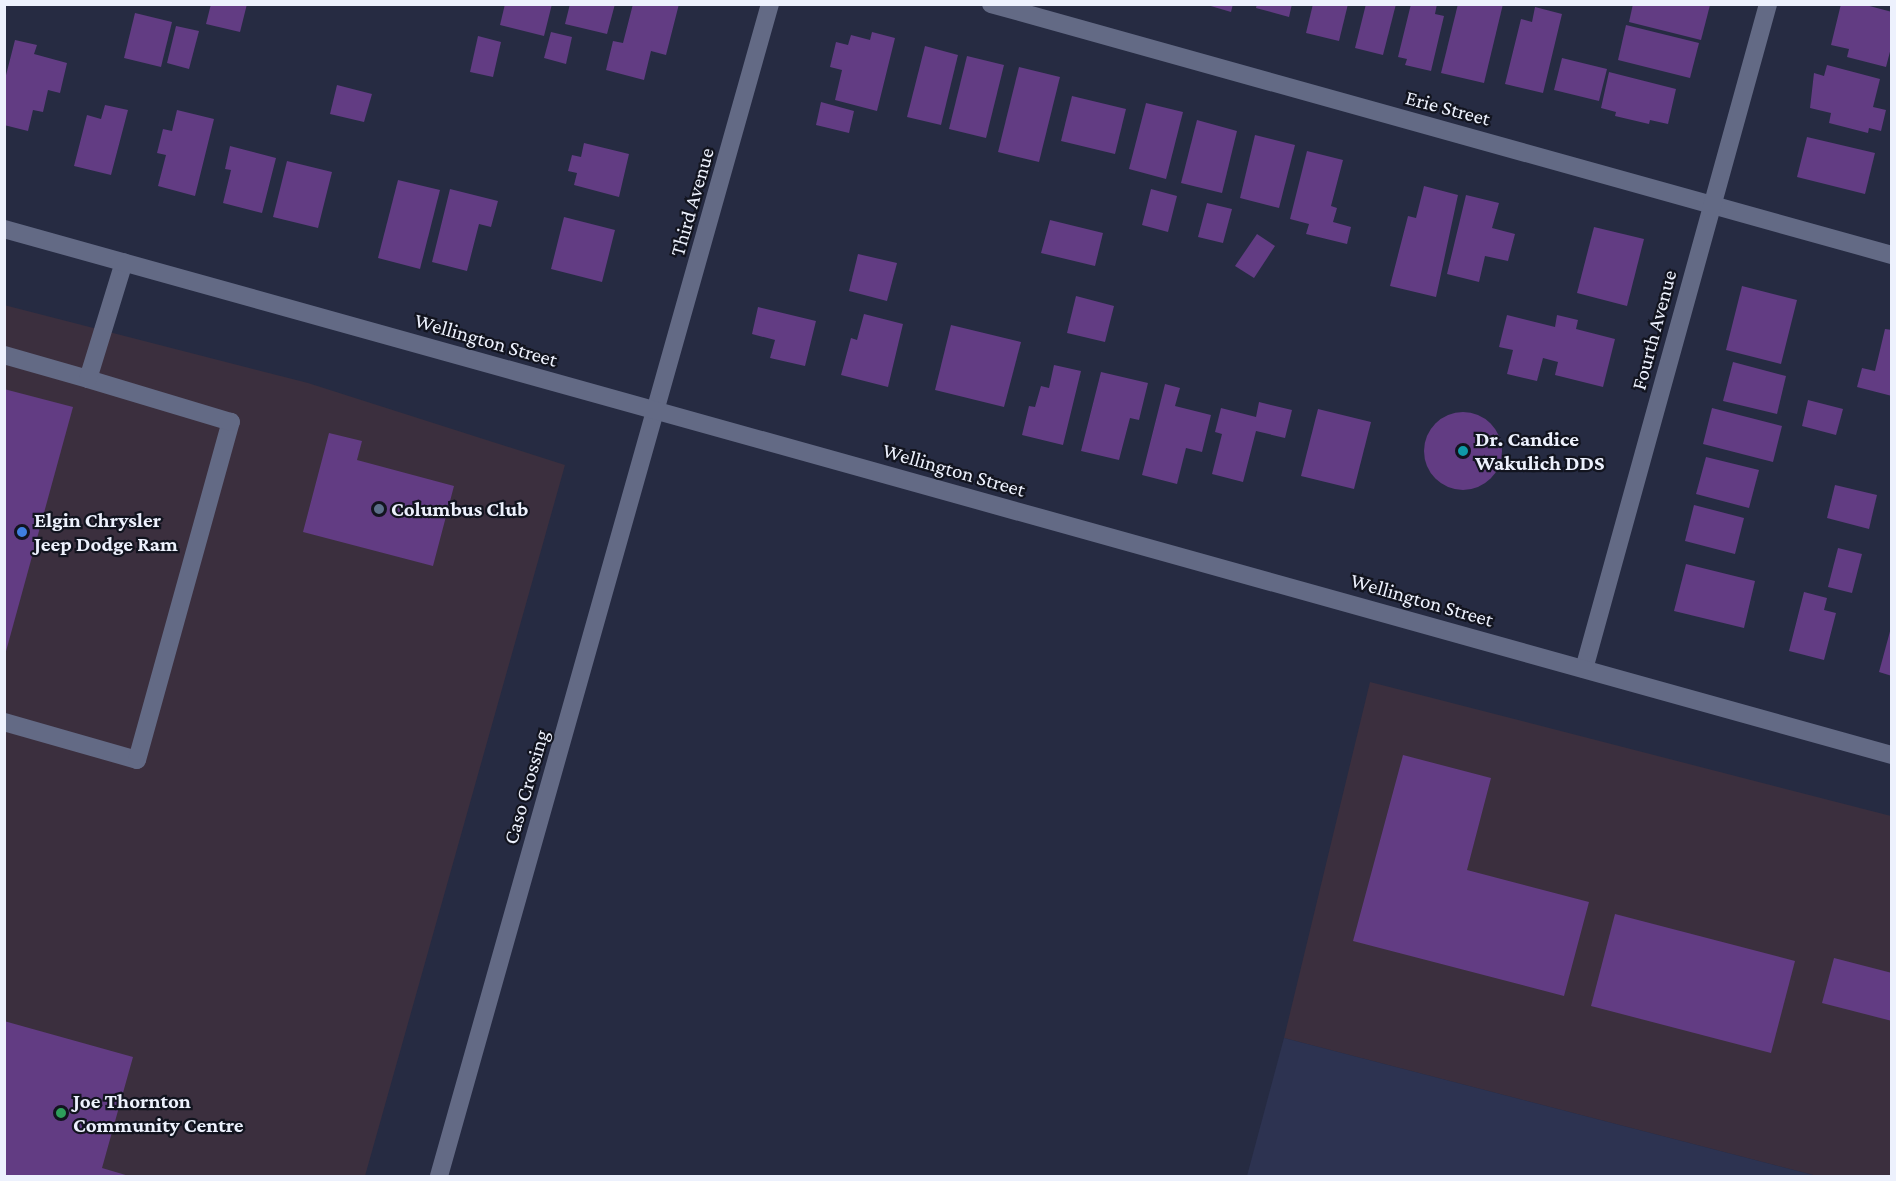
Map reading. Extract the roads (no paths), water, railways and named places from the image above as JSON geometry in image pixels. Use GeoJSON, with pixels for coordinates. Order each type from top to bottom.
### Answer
{"type":"FeatureCollection","features":[{"type":"Feature","properties":{"kind":"street","name":"Third Avenue"},"geometry":{"type":"LineString","coordinates":[[657,411],[770,4]]}},
{"type":"Feature","properties":{"kind":"street","name":"Erie Street"},"geometry":{"type":"LineString","coordinates":[[991,4],[1892,255]]}},
{"type":"Feature","properties":{"kind":"street","name":"Fourth Avenue"},"geometry":{"type":"LineString","coordinates":[[1584,669],[1768,4]]}},
{"type":"Feature","properties":{"kind":"street","name":"Wellington Street"},"geometry":{"type":"LineString","coordinates":[[4,229],[1892,755]]}},
{"type":"Feature","properties":{"kind":"street"},"geometry":{"type":"LineString","coordinates":[[88,379],[124,262]]}},
{"type":"Feature","properties":{"kind":"street"},"geometry":{"type":"LineString","coordinates":[[4,355],[231,422],[137,760],[4,722]]}},
{"type":"Feature","properties":{"kind":"street","name":"Caso Crossing"},"geometry":{"type":"LineString","coordinates":[[439,1176],[657,411]]}},
{"type":"Feature","properties":{"kind":"place","name":"Dr. Candice Wakulich DDS"},"geometry":{"type":"Point","coordinates":[1463,451]}},
{"type":"Feature","properties":{"kind":"place","name":"Columbus Club"},"geometry":{"type":"Point","coordinates":[379,509]}},
{"type":"Feature","properties":{"kind":"place","name":"Elgin Chrysler Jeep Dodge Ram"},"geometry":{"type":"Point","coordinates":[22,532]}},
{"type":"Feature","properties":{"kind":"place","name":"Joe Thornton Community Centre"},"geometry":{"type":"Point","coordinates":[61,1113]}}]}
